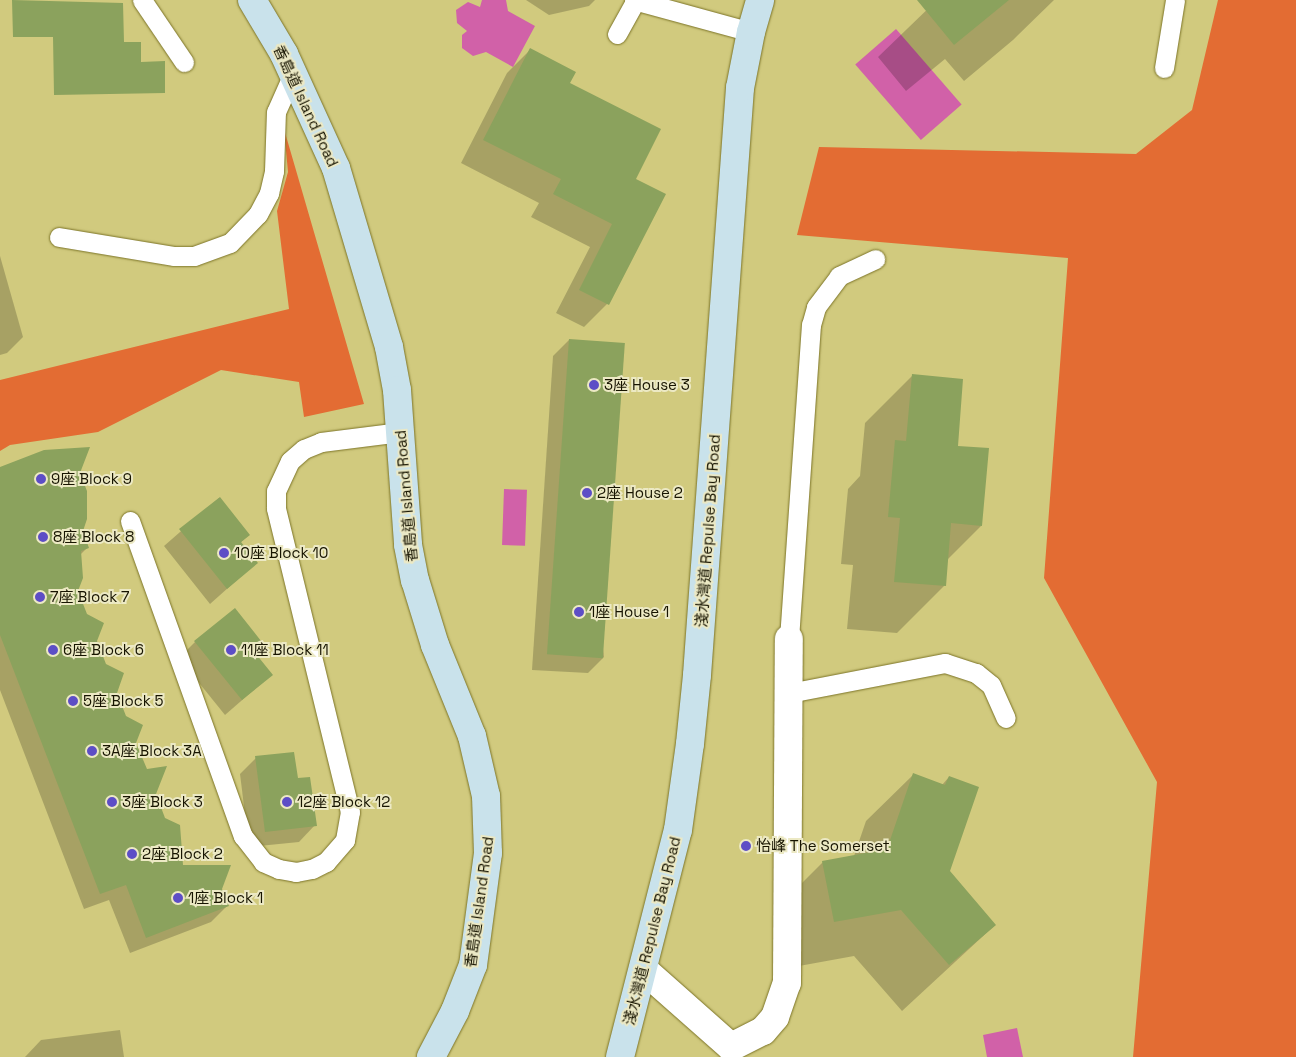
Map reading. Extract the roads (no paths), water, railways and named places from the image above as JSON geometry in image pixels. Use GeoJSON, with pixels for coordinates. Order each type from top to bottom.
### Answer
{"type":"FeatureCollection","features":[{"type":"Feature","properties":{"kind":"main road","name":"香島道 Island Road"},"geometry":{"type":"LineString","coordinates":[[252,0],[284,54],[341,187],[389,347],[400,432],[405,511],[415,580],[435,645],[472,736],[489,825],[473,966],[455,1011],[431,1057]]}},
{"type":"Feature","properties":{"kind":"main road","name":"淺水灣道 Repulse Bay Road"},"geometry":{"type":"LineString","coordinates":[[620,1057],[644,970],[678,830],[698,675],[740,88],[750,32],[760,0]]}},
{"type":"Feature","properties":{"kind":"street"},"geometry":{"type":"LineString","coordinates":[[644,970],[729,1052],[763,1031],[775,1017],[783,1002],[787,983],[789,640]]}},
{"type":"Feature","properties":{"kind":"lane"},"geometry":{"type":"LineString","coordinates":[[142,0],[184,62]]}},
{"type":"Feature","properties":{"kind":"lane"},"geometry":{"type":"LineString","coordinates":[[1164,68],[1175,0]]}},
{"type":"Feature","properties":{"kind":"lane"},"geometry":{"type":"LineString","coordinates":[[617,34],[634,1],[750,32]]}},
{"type":"Feature","properties":{"kind":"lane"},"geometry":{"type":"LineString","coordinates":[[59,237],[174,256],[194,256],[230,243],[258,214],[269,193],[274,171],[276,112],[292,76]]}},
{"type":"Feature","properties":{"kind":"lane"},"geometry":{"type":"LineString","coordinates":[[789,640],[812,325],[816,307],[839,276],[875,258]]}},
{"type":"Feature","properties":{"kind":"lane"},"geometry":{"type":"LineString","coordinates":[[130,521],[243,836],[251,850],[263,862],[279,869],[296,872],[312,869],[336,853],[345,840],[350,812],[276,508],[276,491],[290,461],[304,449],[321,442],[400,432]]}},
{"type":"Feature","properties":{"kind":"lane"},"geometry":{"type":"LineString","coordinates":[[789,693],[945,663],[976,673],[991,685],[1006,718]]}},
{"type":"Feature","properties":{"kind":"place","name":"3座 House 3"},"geometry":{"type":"Point","coordinates":[594,385]}},
{"type":"Feature","properties":{"kind":"place","name":"9座 Block 9"},"geometry":{"type":"Point","coordinates":[41,479]}},
{"type":"Feature","properties":{"kind":"place","name":"2座 House 2"},"geometry":{"type":"Point","coordinates":[587,493]}},
{"type":"Feature","properties":{"kind":"place","name":"8座 Block 8"},"geometry":{"type":"Point","coordinates":[43,537]}},
{"type":"Feature","properties":{"kind":"place","name":"10座 Block 10"},"geometry":{"type":"Point","coordinates":[224,553]}},
{"type":"Feature","properties":{"kind":"place","name":"7座 Block 7"},"geometry":{"type":"Point","coordinates":[40,597]}},
{"type":"Feature","properties":{"kind":"place","name":"1座 House 1"},"geometry":{"type":"Point","coordinates":[579,612]}},
{"type":"Feature","properties":{"kind":"place","name":"6座 Block 6"},"geometry":{"type":"Point","coordinates":[53,650]}},
{"type":"Feature","properties":{"kind":"place","name":"11座 Block 11"},"geometry":{"type":"Point","coordinates":[231,650]}},
{"type":"Feature","properties":{"kind":"place","name":"5座 Block 5"},"geometry":{"type":"Point","coordinates":[73,701]}},
{"type":"Feature","properties":{"kind":"place","name":"3A座 Block 3A"},"geometry":{"type":"Point","coordinates":[92,751]}},
{"type":"Feature","properties":{"kind":"place","name":"3座 Block 3"},"geometry":{"type":"Point","coordinates":[112,802]}},
{"type":"Feature","properties":{"kind":"place","name":"12座 Block 12"},"geometry":{"type":"Point","coordinates":[287,802]}},
{"type":"Feature","properties":{"kind":"place","name":"怡峰 The Somerset"},"geometry":{"type":"Point","coordinates":[746,846]}},
{"type":"Feature","properties":{"kind":"place","name":"2座 Block 2"},"geometry":{"type":"Point","coordinates":[132,854]}},
{"type":"Feature","properties":{"kind":"place","name":"1座 Block 1"},"geometry":{"type":"Point","coordinates":[178,898]}}]}
